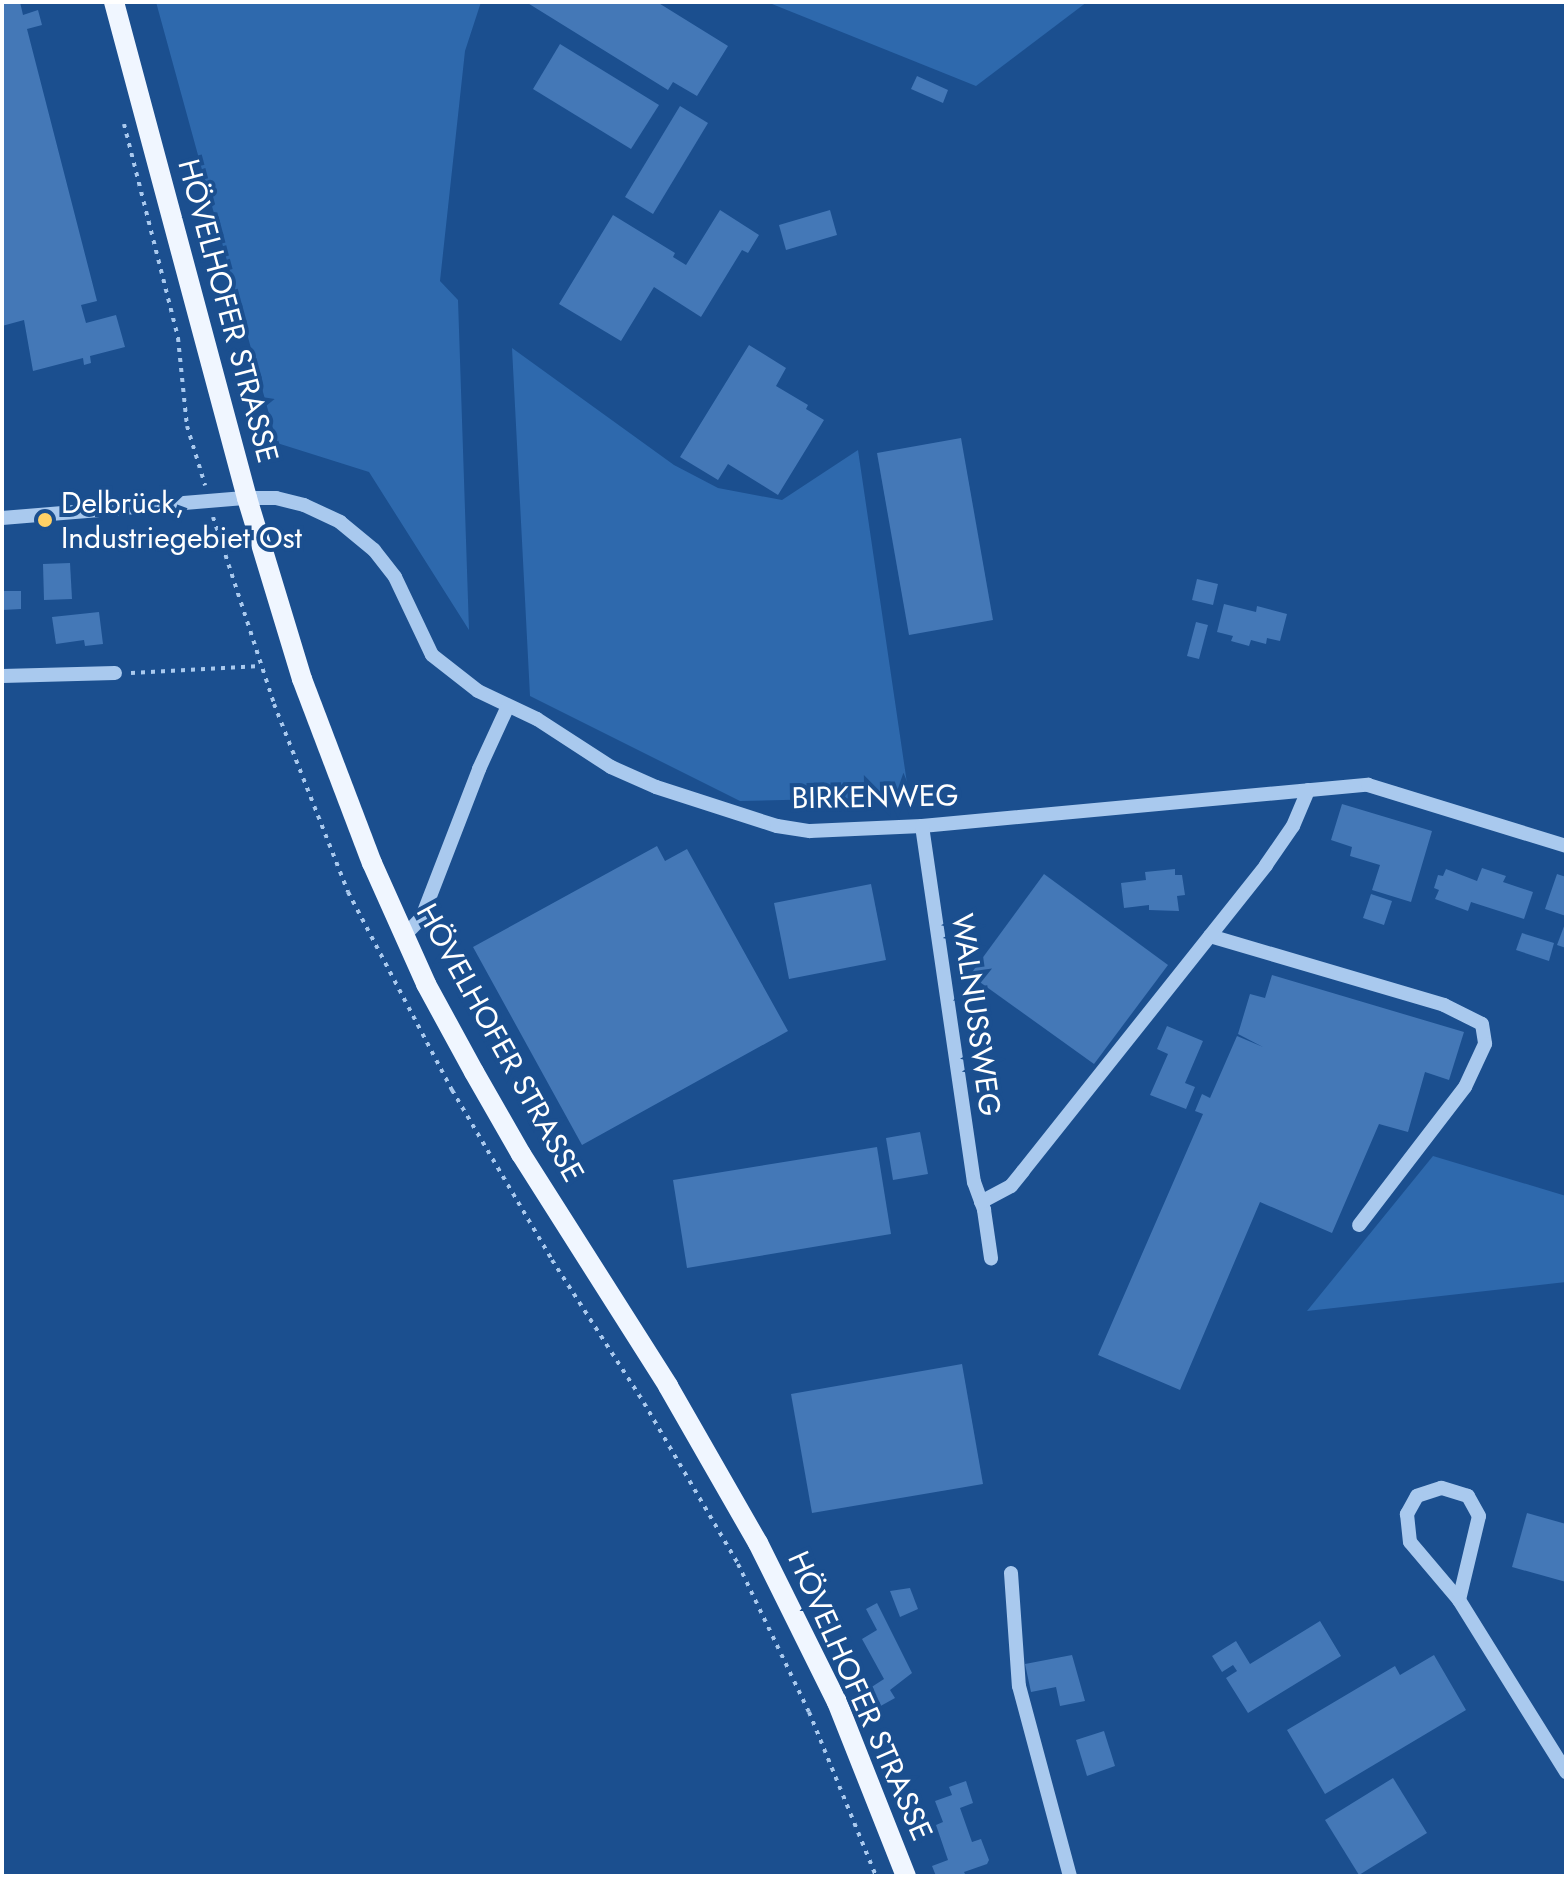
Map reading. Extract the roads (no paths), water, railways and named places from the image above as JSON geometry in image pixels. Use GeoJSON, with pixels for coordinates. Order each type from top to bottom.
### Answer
{"type":"FeatureCollection","features":[{"type":"Feature","properties":{"kind":"main road","name":"HÖVELHOFER STRASSE"},"geometry":{"type":"LineString","coordinates":[[114,2],[247,498],[302,679],[403,937],[521,1154],[668,1386],[758,1543],[837,1702],[906,1876]]}},
{"type":"Feature","properties":{"kind":"street","name":"BIRKENWEG"},"geometry":{"type":"LineString","coordinates":[[2,518],[209,500],[247,498],[291,501],[340,522],[359,536],[395,577],[432,655],[478,691],[537,719],[611,767],[656,787],[746,819],[810,831],[922,826],[1368,785],[1566,846]]}},
{"type":"Feature","properties":{"kind":"street"},"geometry":{"type":"LineString","coordinates":[[2,676],[115,673]]}},
{"type":"Feature","properties":{"kind":"street"},"geometry":{"type":"LineString","coordinates":[[403,937],[422,917],[479,769],[508,706]]}},
{"type":"Feature","properties":{"kind":"street"},"geometry":{"type":"LineString","coordinates":[[983,1206],[1011,1186],[1210,936],[1293,826],[1308,790]]}},
{"type":"Feature","properties":{"kind":"street","name":"WALNUSSWEG"},"geometry":{"type":"LineString","coordinates":[[922,826],[974,1182],[983,1206],[991,1258]]}},
{"type":"Feature","properties":{"kind":"street"},"geometry":{"type":"LineString","coordinates":[[1210,936],[1444,1005],[1482,1024],[1485,1044],[1465,1087],[1359,1225]]}},
{"type":"Feature","properties":{"kind":"street"},"geometry":{"type":"LineString","coordinates":[[1459,1600],[1479,1516],[1468,1496],[1441,1488],[1417,1496],[1407,1514],[1410,1542],[1459,1600],[1566,1772]]}},
{"type":"Feature","properties":{"kind":"street"},"geometry":{"type":"LineString","coordinates":[[1011,1573],[1019,1686],[1070,1876]]}},
{"type":"Feature","properties":{"kind":"place","name":"Delbrück, Industriegebiet Ost"},"geometry":{"type":"Point","coordinates":[45,520]}}]}
